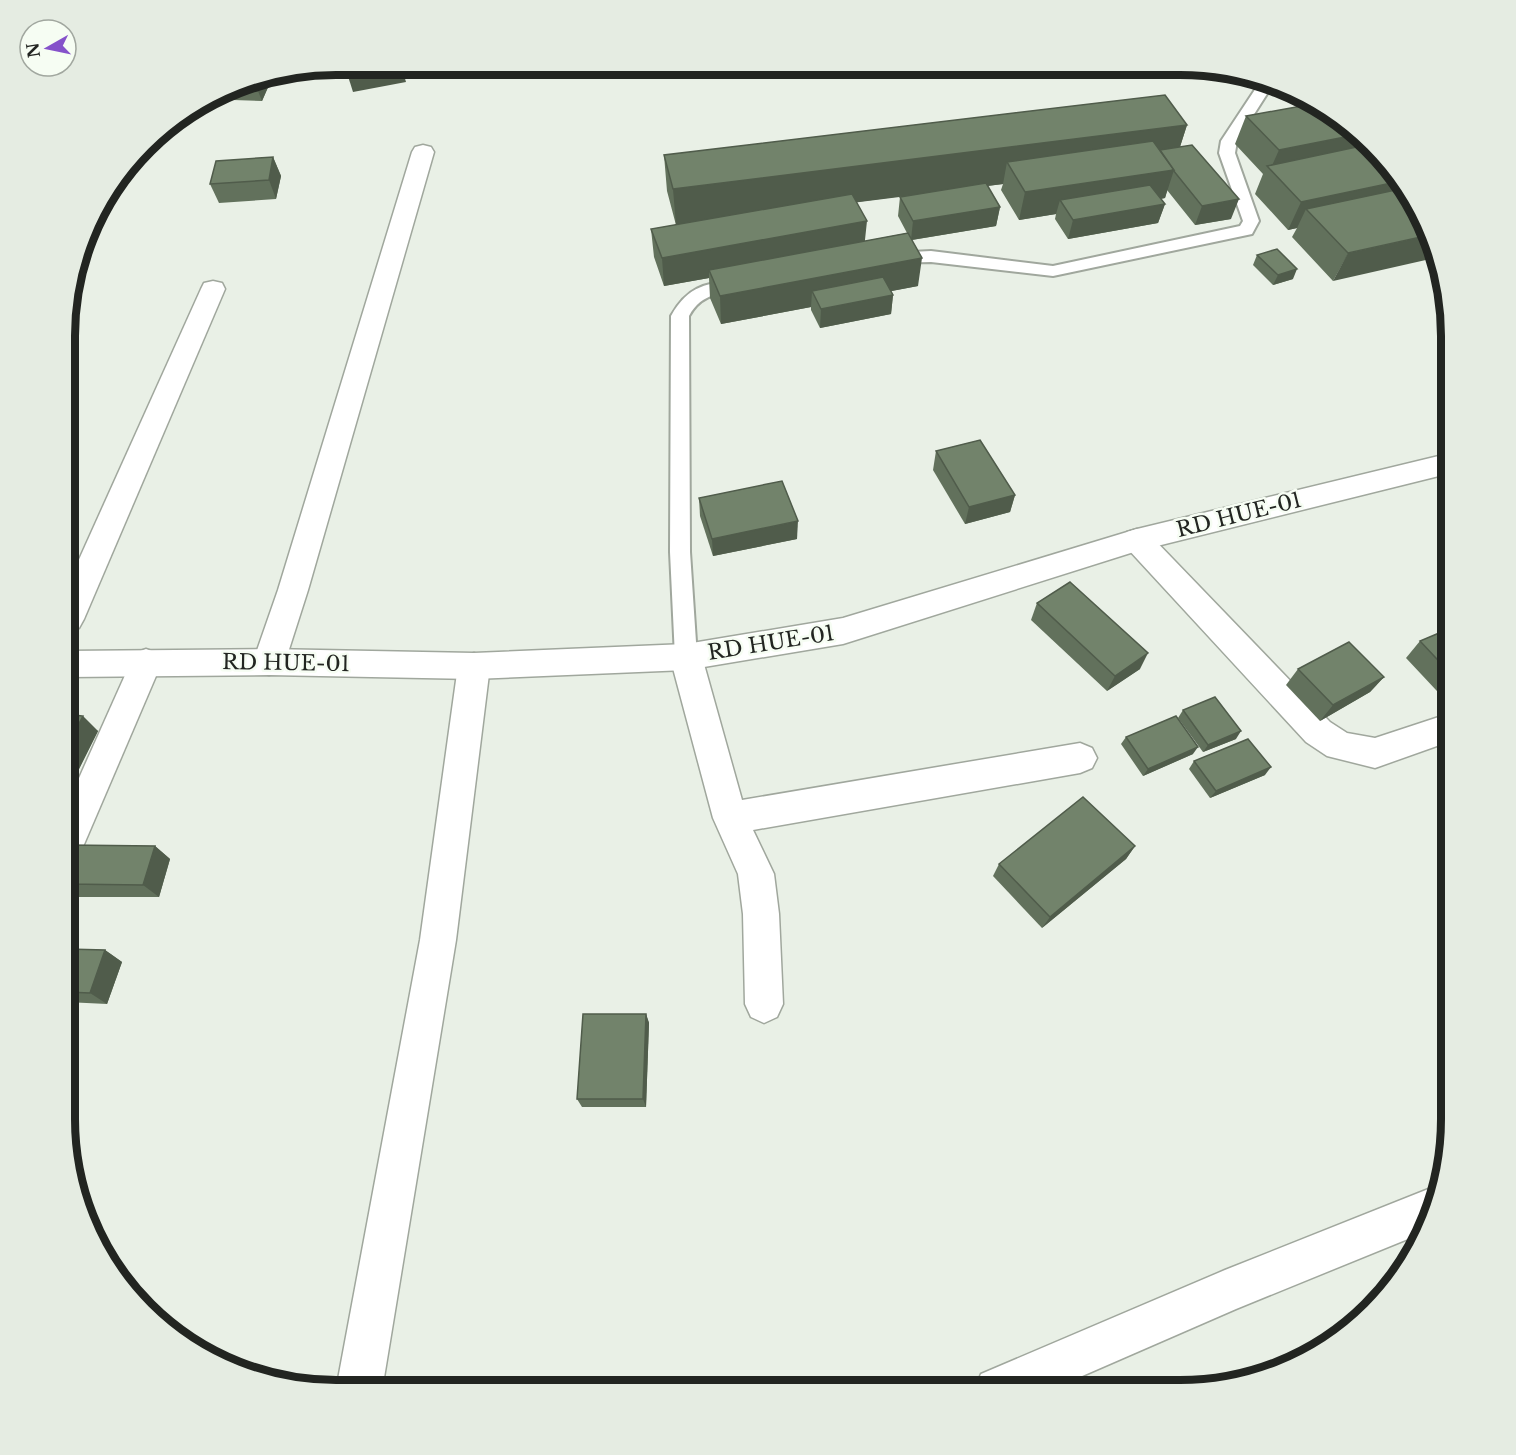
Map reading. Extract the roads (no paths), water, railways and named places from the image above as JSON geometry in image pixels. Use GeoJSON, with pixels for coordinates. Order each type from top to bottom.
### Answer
{"type":"FeatureCollection","features":[{"type":"Feature","properties":{"kind":"street"},"geometry":{"type":"LineString","coordinates":[[269,662],[293,590],[423,152]]}},
{"type":"Feature","properties":{"kind":"street"},"geometry":{"type":"LineString","coordinates":[[75,603],[213,288]]}},
{"type":"Feature","properties":{"kind":"street","name":"RD HUE-01"},"geometry":{"type":"LineString","coordinates":[[75,664],[269,662],[474,666],[686,657],[843,631],[1137,540],[1441,465]]}},
{"type":"Feature","properties":{"kind":"street"},"geometry":{"type":"LineString","coordinates":[[1137,540],[1318,732],[1339,746],[1376,753],[1441,730]]}},
{"type":"Feature","properties":{"kind":"street"},"geometry":{"type":"LineString","coordinates":[[686,657],[730,818],[756,874],[761,914],[764,1004]]}},
{"type":"Feature","properties":{"kind":"street"},"geometry":{"type":"LineString","coordinates":[[75,826],[146,662]]}},
{"type":"Feature","properties":{"kind":"street"},"geometry":{"type":"LineString","coordinates":[[362,1380],[438,940],[474,666]]}},
{"type":"Feature","properties":{"kind":"street"},"geometry":{"type":"LineString","coordinates":[[730,818],[1080,758]]}},
{"type":"Feature","properties":{"kind":"street"},"geometry":{"type":"LineString","coordinates":[[1020,1380],[1225,1292],[1424,1212]]}},
{"type":"Feature","properties":{"kind":"lane"},"geometry":{"type":"LineString","coordinates":[[871,261],[931,255],[1029,272],[1053,271],[1246,230],[1251,221],[1227,153],[1229,141],[1263,89]]}},
{"type":"Feature","properties":{"kind":"lane"},"geometry":{"type":"LineString","coordinates":[[686,657],[680,552],[680,316],[687,302],[702,291],[759,281]]}}]}
